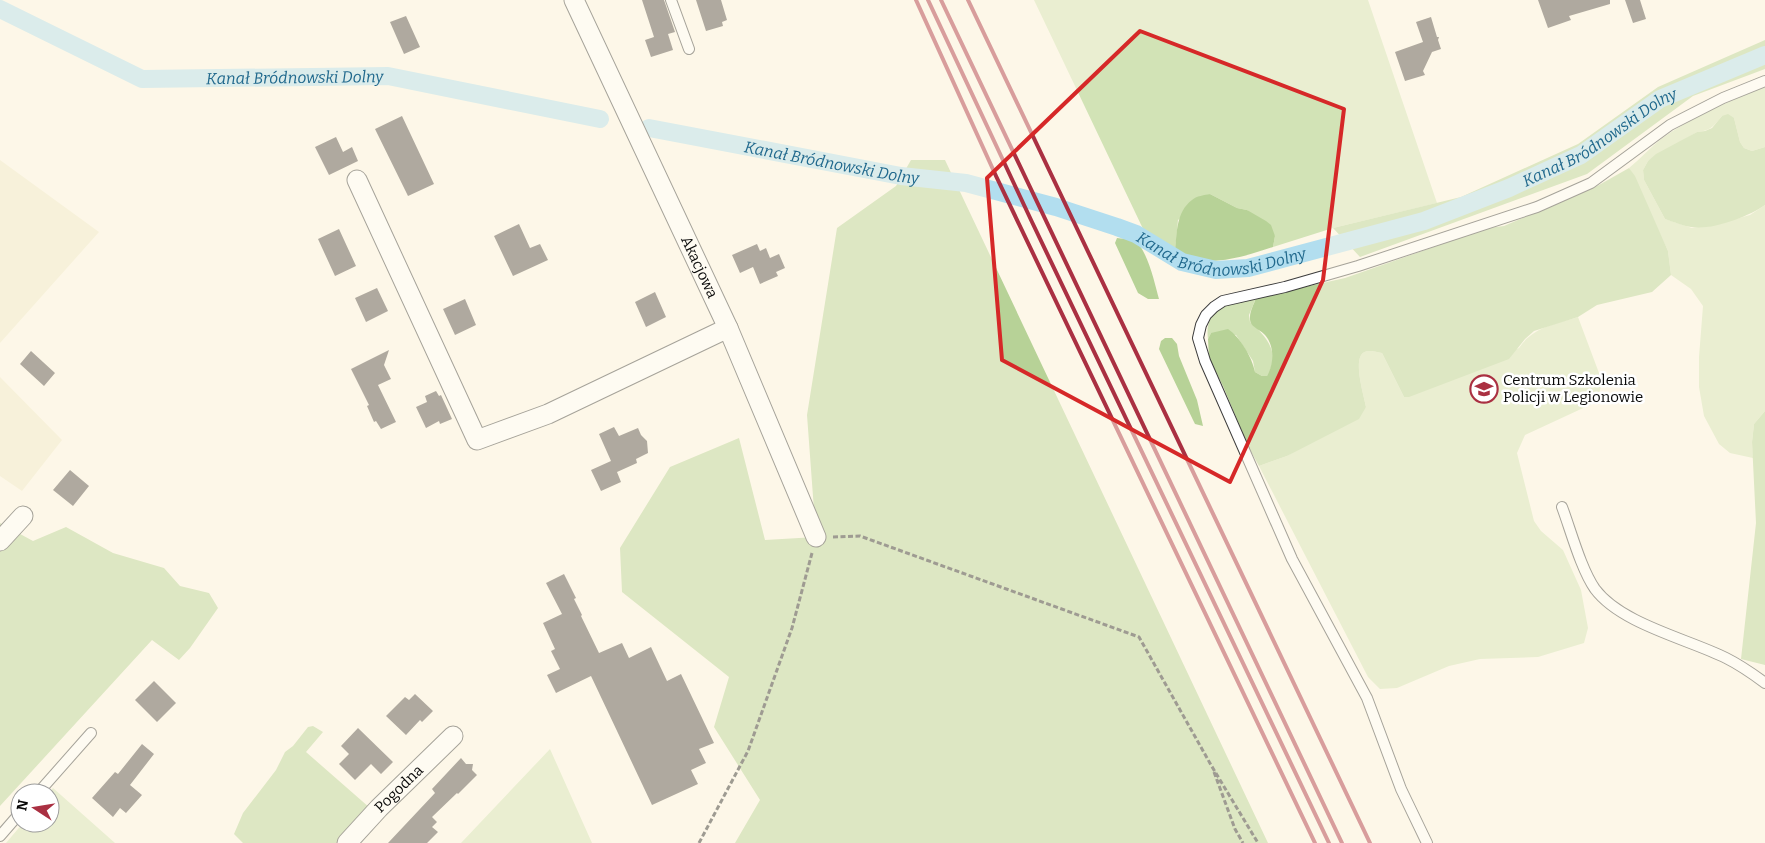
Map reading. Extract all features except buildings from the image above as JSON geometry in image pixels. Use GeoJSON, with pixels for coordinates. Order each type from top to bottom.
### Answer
{"type":"FeatureCollection","features":[{"type":"Feature","properties":{"kind":"street","name":"Akacjowa"},"geometry":{"type":"LineString","coordinates":[[574,0],[728,328],[816,537]]}},
{"type":"Feature","properties":{"kind":"street"},"geometry":{"type":"LineString","coordinates":[[357,180],[476,440],[548,414],[728,328]]}},
{"type":"Feature","properties":{"kind":"street"},"geometry":{"type":"LineString","coordinates":[[0,541],[22,516]]}},
{"type":"Feature","properties":{"kind":"street","name":"Pogodna"},"geometry":{"type":"LineString","coordinates":[[347,843],[379,808],[453,736]]}},
{"type":"Feature","properties":{"kind":"lane"},"geometry":{"type":"LineString","coordinates":[[671,0],[689,49]]}},
{"type":"Feature","properties":{"kind":"lane"},"geometry":{"type":"LineString","coordinates":[[1427,843],[1401,789],[1367,698],[1292,559],[1205,361],[1198,338],[1201,325],[1214,307],[1223,301],[1285,287],[1358,266],[1537,206],[1591,183],[1670,126],[1723,98],[1765,81]]}},
{"type":"Feature","properties":{"kind":"lane"},"geometry":{"type":"LineString","coordinates":[[1562,507],[1585,570],[1595,589],[1619,611],[1662,632],[1728,659],[1765,683]]}},
{"type":"Feature","properties":{"kind":"lane"},"geometry":{"type":"LineString","coordinates":[[47,783],[91,733]]}},
{"type":"Feature","properties":{"kind":"lane"},"geometry":{"type":"LineString","coordinates":[[0,836],[10,824]]}},
{"type":"Feature","properties":{"kind":"path"},"geometry":{"type":"LineString","coordinates":[[699,843],[748,750],[792,628],[816,537],[860,536],[1139,636],[1211,765],[1258,843]]}},
{"type":"Feature","properties":{"kind":"path"},"geometry":{"type":"LineString","coordinates":[[1211,765],[1229,815],[1243,843]]}},
{"type":"Feature","properties":{"kind":"highlighted area"},"geometry":{"type":"Polygon","coordinates":[[[1140,31],[1344,109],[1323,280],[1230,482],[1002,360],[987,178],[1140,31]]]}},
{"type":"Feature","properties":{"kind":"shaded area"},"geometry":{"type":"Polygon","coordinates":[[[0,160],[99,232],[0,343],[0,160]]]}},
{"type":"Feature","properties":{"kind":"shaded area"},"geometry":{"type":"Polygon","coordinates":[[[0,377],[62,440],[22,491],[0,476],[0,377]]]}},
{"type":"Feature","properties":{"kind":"green space"},"geometry":{"type":"Polygon","coordinates":[[[1034,0],[1368,0],[1437,203],[1333,228],[1273,247],[1275,236],[1247,210],[1237,208],[1210,194],[1178,220],[1175,251],[1145,233],[1034,0]]]}},
{"type":"Feature","properties":{"kind":"green space"},"geometry":{"type":"Polygon","coordinates":[[[1765,40],[1765,69],[1693,96],[1587,174],[1360,257],[1333,228],[1461,197],[1578,144],[1658,87],[1765,40]]]}},
{"type":"Feature","properties":{"kind":"green space"},"geometry":{"type":"Polygon","coordinates":[[[1765,87],[1765,147],[1752,151],[1744,148],[1740,142],[1734,118],[1722,116],[1709,129],[1697,132],[1648,161],[1643,170],[1644,180],[1665,219],[1692,228],[1706,227],[1750,215],[1765,205],[1765,411],[1754,424],[1753,458],[1730,453],[1719,444],[1704,416],[1699,387],[1703,306],[1691,289],[1671,275],[1668,251],[1629,168],[1661,139],[1686,123],[1765,87]]]}},
{"type":"Feature","properties":{"kind":"green space"},"geometry":{"type":"Polygon","coordinates":[[[1728,114],[1734,118],[1740,142],[1744,148],[1752,151],[1765,147],[1765,205],[1740,218],[1709,227],[1688,226],[1665,219],[1644,180],[1643,170],[1648,161],[1656,154],[1697,132],[1712,128],[1722,116],[1728,114]]]}},
{"type":"Feature","properties":{"kind":"green space"},"geometry":{"type":"Polygon","coordinates":[[[911,160],[945,160],[1268,843],[735,843],[760,800],[714,727],[729,677],[622,592],[620,548],[670,467],[739,438],[765,540],[816,537],[807,415],[837,228],[896,186],[911,160]]]}},
{"type":"Feature","properties":{"kind":"green space"},"geometry":{"type":"Polygon","coordinates":[[[1629,168],[1635,176],[1668,251],[1671,275],[1652,292],[1597,305],[1578,317],[1534,331],[1509,359],[1409,397],[1404,397],[1382,353],[1367,351],[1360,357],[1359,363],[1366,407],[1359,419],[1287,456],[1259,466],[1249,448],[1209,358],[1208,339],[1211,333],[1228,329],[1245,348],[1255,372],[1262,376],[1267,376],[1271,366],[1272,349],[1268,338],[1252,325],[1250,320],[1256,298],[1345,278],[1488,228],[1504,226],[1599,185],[1629,168]]]}},
{"type":"Feature","properties":{"kind":"green space"},"geometry":{"type":"Polygon","coordinates":[[[1210,194],[1237,208],[1247,210],[1271,225],[1275,236],[1273,247],[1234,258],[1213,261],[1193,259],[1175,251],[1178,223],[1183,210],[1194,199],[1210,194]]]}},
{"type":"Feature","properties":{"kind":"green space"},"geometry":{"type":"Polygon","coordinates":[[[1117,238],[1133,240],[1138,244],[1150,266],[1159,299],[1148,299],[1138,293],[1115,243],[1117,238]]]}},
{"type":"Feature","properties":{"kind":"green space"},"geometry":{"type":"Polygon","coordinates":[[[1256,298],[1249,315],[1250,322],[1267,340],[1270,346],[1273,360],[1267,376],[1262,376],[1255,372],[1253,361],[1236,335],[1211,333],[1208,339],[1209,322],[1219,307],[1256,298]]]}},
{"type":"Feature","properties":{"kind":"green space"},"geometry":{"type":"Polygon","coordinates":[[[1578,317],[1602,381],[1600,390],[1594,403],[1525,435],[1517,453],[1534,521],[1541,531],[1563,550],[1581,590],[1588,628],[1584,643],[1538,657],[1480,659],[1449,666],[1397,688],[1380,689],[1368,677],[1259,466],[1287,456],[1366,407],[1359,363],[1360,357],[1367,351],[1382,353],[1404,397],[1519,348],[1531,335],[1545,327],[1578,317]]]}},
{"type":"Feature","properties":{"kind":"green space"},"geometry":{"type":"Polygon","coordinates":[[[1165,338],[1172,338],[1177,344],[1179,356],[1197,400],[1203,426],[1195,424],[1159,349],[1161,341],[1165,338]]]}},
{"type":"Feature","properties":{"kind":"green space"},"geometry":{"type":"Polygon","coordinates":[[[1765,411],[1765,665],[1741,659],[1756,523],[1752,442],[1754,424],[1765,411]]]}},
{"type":"Feature","properties":{"kind":"green space"},"geometry":{"type":"Polygon","coordinates":[[[0,523],[33,541],[66,527],[113,553],[164,568],[180,586],[209,593],[218,608],[190,648],[179,660],[152,640],[21,783],[10,783],[10,795],[0,806],[0,523]]]}},
{"type":"Feature","properties":{"kind":"green space"},"geometry":{"type":"Polygon","coordinates":[[[313,726],[323,732],[306,752],[370,808],[338,843],[243,843],[234,834],[243,813],[276,770],[285,752],[293,746],[308,727],[313,726]]]}},
{"type":"Feature","properties":{"kind":"green space"},"geometry":{"type":"Polygon","coordinates":[[[550,749],[592,843],[461,843],[550,749]]]}},
{"type":"Feature","properties":{"kind":"green space"},"geometry":{"type":"Polygon","coordinates":[[[60,794],[115,843],[6,843],[14,833],[60,833],[60,794]]]}},
{"type":"Feature","properties":{"kind":"waterway","name":"Kanał Bródnowski Dolny"},"geometry":{"type":"LineString","coordinates":[[0,9],[142,79],[388,76],[600,119]]}},
{"type":"Feature","properties":{"kind":"waterway","name":"Kanał Bródnowski Dolny"},"geometry":{"type":"LineString","coordinates":[[649,128],[901,176],[966,183],[1056,207],[1117,227],[1136,234],[1182,262],[1216,270],[1248,268],[1424,221],[1509,188],[1581,155],[1660,99],[1765,55]]}},
{"type":"Feature","properties":{"kind":"railway"},"geometry":{"type":"LineString","coordinates":[[916,0],[996,176],[1315,843]]}},
{"type":"Feature","properties":{"kind":"railway"},"geometry":{"type":"LineString","coordinates":[[928,0],[1329,843]]}},
{"type":"Feature","properties":{"kind":"railway"},"geometry":{"type":"LineString","coordinates":[[941,0],[1342,843]]}},
{"type":"Feature","properties":{"kind":"railway"},"geometry":{"type":"LineString","coordinates":[[968,0],[1370,843]]}},
{"type":"Feature","properties":{"kind":"place","name":"Centrum Szkolenia Policji w Legionowie"},"geometry":{"type":"Point","coordinates":[1484,389]}}]}
